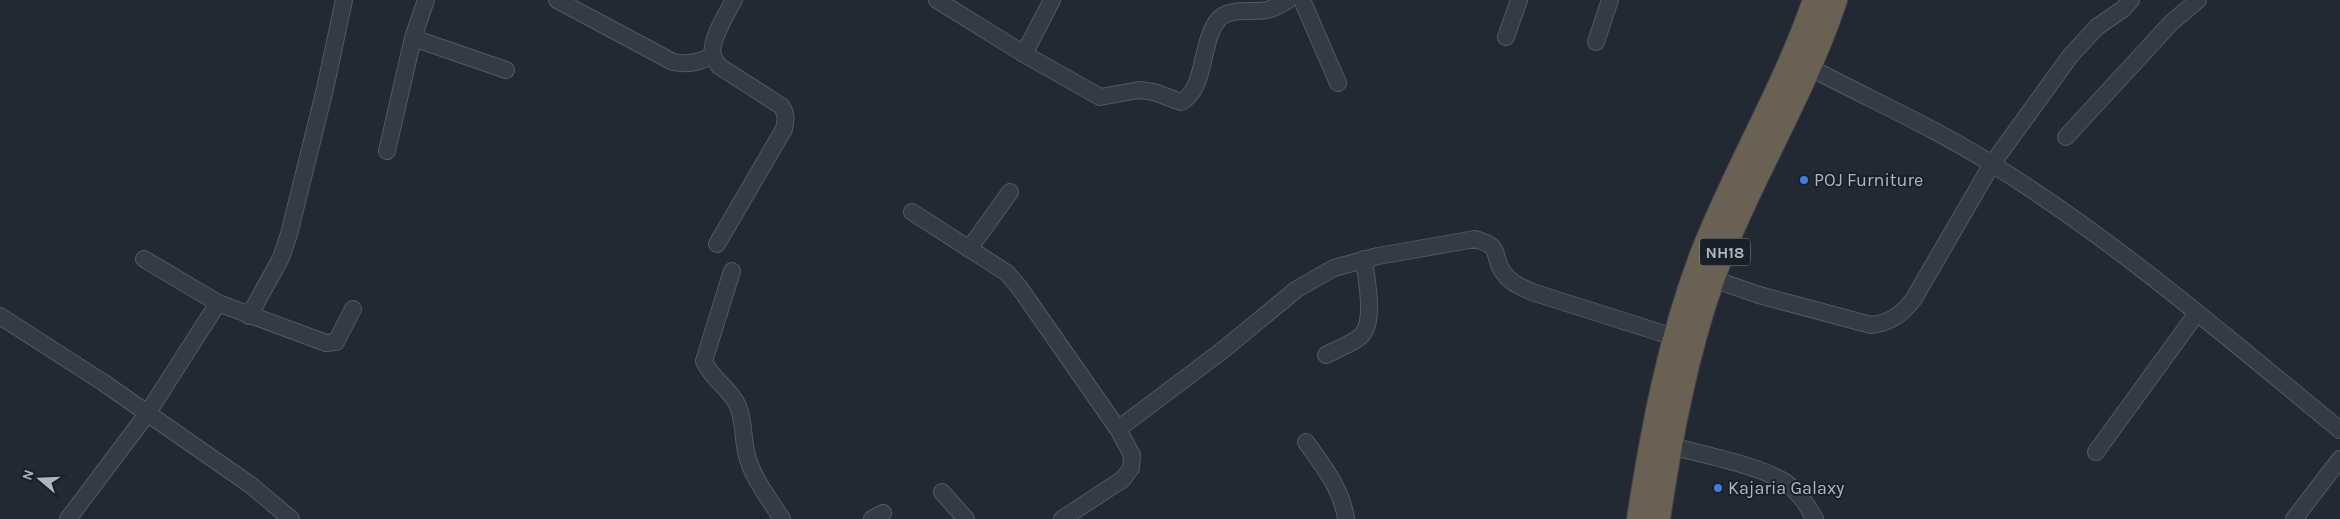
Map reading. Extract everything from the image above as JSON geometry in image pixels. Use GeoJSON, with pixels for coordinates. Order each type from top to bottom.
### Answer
{"type":"FeatureCollection","features":[{"type":"Feature","properties":{"kind":"highway","name":"NH18"},"geometry":{"type":"LineString","coordinates":[[1638,519],[1661,386],[1674,338],[1703,251],[1799,43],[1814,0]]}},
{"type":"Feature","properties":{"kind":"highway","name":"NH18"},"geometry":{"type":"LineString","coordinates":[[1659,519],[1670,446],[1686,368],[1713,279],[1757,178],[1809,67],[1836,0]]}},
{"type":"Feature","properties":{"kind":"street"},"geometry":{"type":"LineString","coordinates":[[249,316],[281,258],[289,234],[325,89],[344,0]]}},
{"type":"Feature","properties":{"kind":"street"},"geometry":{"type":"LineString","coordinates":[[387,151],[413,38],[426,0]]}},
{"type":"Feature","properties":{"kind":"street"},"geometry":{"type":"LineString","coordinates":[[557,0],[673,62],[686,65],[695,64],[713,56]]}},
{"type":"Feature","properties":{"kind":"street"},"geometry":{"type":"LineString","coordinates":[[717,244],[784,129],[786,120],[785,112],[781,106],[719,66],[713,56],[712,47],[718,30],[734,0]]}},
{"type":"Feature","properties":{"kind":"street"},"geometry":{"type":"LineString","coordinates":[[937,0],[1024,54],[1100,97],[1139,90],[1154,92],[1181,102],[1193,93],[1212,31],[1221,16],[1229,12],[1269,9],[1288,0]]}},
{"type":"Feature","properties":{"kind":"street"},"geometry":{"type":"LineString","coordinates":[[1024,54],[1052,0]]}},
{"type":"Feature","properties":{"kind":"street"},"geometry":{"type":"LineString","coordinates":[[1302,0],[1338,83]]}},
{"type":"Feature","properties":{"kind":"street"},"geometry":{"type":"LineString","coordinates":[[1506,37],[1519,0]]}},
{"type":"Feature","properties":{"kind":"street"},"geometry":{"type":"LineString","coordinates":[[1596,42],[1610,0]]}},
{"type":"Feature","properties":{"kind":"street"},"geometry":{"type":"LineString","coordinates":[[1713,279],[1759,295],[1871,325],[1882,324],[1902,314],[1913,300],[1992,164],[2071,55],[2097,27],[2123,9],[2131,0]]}},
{"type":"Feature","properties":{"kind":"street"},"geometry":{"type":"LineString","coordinates":[[2066,137],[2171,24],[2198,0]]}},
{"type":"Feature","properties":{"kind":"street"},"geometry":{"type":"LineString","coordinates":[[413,38],[506,70]]}},
{"type":"Feature","properties":{"kind":"street"},"geometry":{"type":"LineString","coordinates":[[1809,67],[1992,164],[2073,219],[2197,313],[2340,430]]}},
{"type":"Feature","properties":{"kind":"street"},"geometry":{"type":"LineString","coordinates":[[969,248],[1010,192]]}},
{"type":"Feature","properties":{"kind":"street"},"geometry":{"type":"LineString","coordinates":[[912,212],[1007,273],[1019,287],[1118,429],[1132,455],[1131,468],[1123,479],[1062,519]]}},
{"type":"Feature","properties":{"kind":"street"},"geometry":{"type":"LineString","coordinates":[[1118,429],[1223,350],[1297,288],[1334,268],[1364,259],[1475,239],[1488,242],[1496,251],[1502,271],[1511,281],[1532,292],[1674,338]]}},
{"type":"Feature","properties":{"kind":"street"},"geometry":{"type":"LineString","coordinates":[[144,258],[218,303],[326,343],[336,342],[353,309]]}},
{"type":"Feature","properties":{"kind":"street"},"geometry":{"type":"LineString","coordinates":[[1326,354],[1361,336],[1367,325],[1370,311],[1364,259]]}},
{"type":"Feature","properties":{"kind":"street"},"geometry":{"type":"LineString","coordinates":[[732,271],[704,361],[716,381],[732,394],[738,405],[744,422],[748,459],[782,519]]}},
{"type":"Feature","properties":{"kind":"street"},"geometry":{"type":"LineString","coordinates":[[68,519],[148,414],[218,303]]}},
{"type":"Feature","properties":{"kind":"street"},"geometry":{"type":"LineString","coordinates":[[2096,452],[2197,313]]}},
{"type":"Feature","properties":{"kind":"street"},"geometry":{"type":"LineString","coordinates":[[0,316],[104,383],[252,486],[291,519]]}},
{"type":"Feature","properties":{"kind":"street"},"geometry":{"type":"LineString","coordinates":[[1306,442],[1330,476],[1340,496],[1346,519]]}},
{"type":"Feature","properties":{"kind":"street"},"geometry":{"type":"LineString","coordinates":[[1670,446],[1766,473],[1788,484],[1801,496],[1816,519]]}},
{"type":"Feature","properties":{"kind":"street"},"geometry":{"type":"LineString","coordinates":[[2294,519],[2340,460]]}},
{"type":"Feature","properties":{"kind":"street"},"geometry":{"type":"LineString","coordinates":[[942,492],[966,519]]}},
{"type":"Feature","properties":{"kind":"place","name":"POJ Furniture"},"geometry":{"type":"Point","coordinates":[1804,180]}},
{"type":"Feature","properties":{"kind":"place","name":"Kajaria Galaxy"},"geometry":{"type":"Point","coordinates":[1718,488]}}]}
